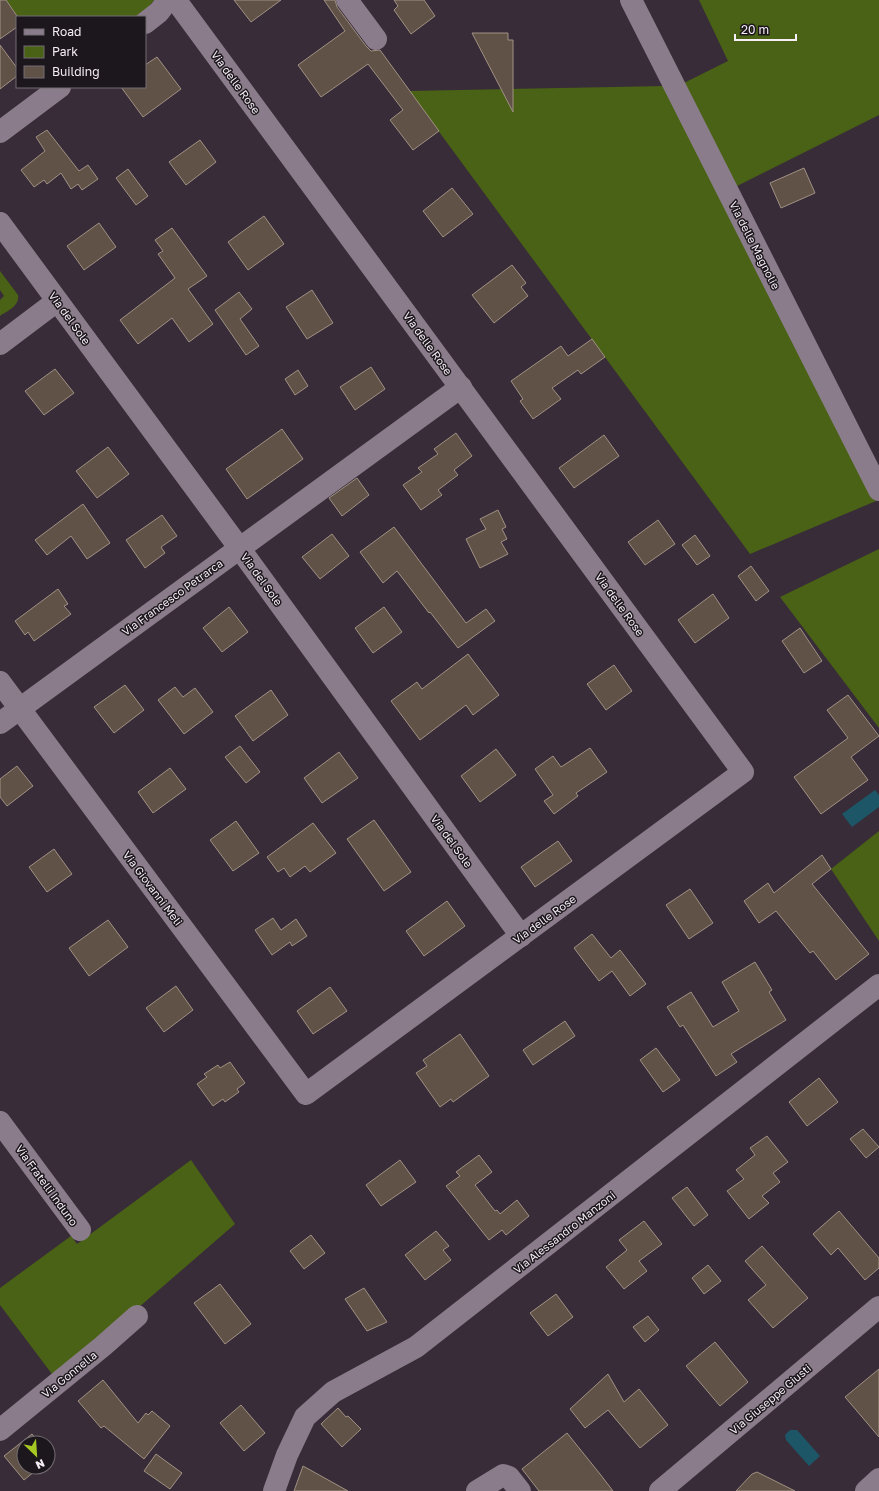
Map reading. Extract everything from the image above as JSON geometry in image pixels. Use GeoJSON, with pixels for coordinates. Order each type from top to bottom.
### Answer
{"type":"FeatureCollection","features":[{"type":"Feature","properties":{"kind":"street"},"geometry":{"type":"LineString","coordinates":[[146,21],[160,12],[168,0]]}},
{"type":"Feature","properties":{"kind":"street","name":"Via delle Rose"},"geometry":{"type":"LineString","coordinates":[[173,0],[180,6],[744,772],[306,1094]]}},
{"type":"Feature","properties":{"kind":"street"},"geometry":{"type":"LineString","coordinates":[[347,0],[376,39]]}},
{"type":"Feature","properties":{"kind":"street","name":"Via delle Magnolie"},"geometry":{"type":"LineString","coordinates":[[631,0],[879,490]]}},
{"type":"Feature","properties":{"kind":"street"},"geometry":{"type":"LineString","coordinates":[[0,132],[59,88]]}},
{"type":"Feature","properties":{"kind":"street","name":"Via del Sole"},"geometry":{"type":"LineString","coordinates":[[0,223],[240,548],[521,936]]}},
{"type":"Feature","properties":{"kind":"street"},"geometry":{"type":"LineString","coordinates":[[0,344],[57,301]]}},
{"type":"Feature","properties":{"kind":"street","name":"Via Francesco Petrarca"},"geometry":{"type":"LineString","coordinates":[[0,723],[461,387]]}},
{"type":"Feature","properties":{"kind":"street","name":"Via Giovanni Meli"},"geometry":{"type":"LineString","coordinates":[[0,682],[306,1094]]}},
{"type":"Feature","properties":{"kind":"street","name":"Via Alessandro Manzoni"},"geometry":{"type":"LineString","coordinates":[[274,1491],[287,1454],[305,1417],[333,1392],[416,1347],[879,986]]}},
{"type":"Feature","properties":{"kind":"street","name":"Via Fratelli Induno"},"geometry":{"type":"LineString","coordinates":[[0,1122],[80,1230]]}},
{"type":"Feature","properties":{"kind":"street","name":"Via Giuseppe Giusti"},"geometry":{"type":"LineString","coordinates":[[660,1491],[879,1307]]}},
{"type":"Feature","properties":{"kind":"street","name":"Via Gonnella"},"geometry":{"type":"LineString","coordinates":[[0,1430],[103,1346],[137,1316]]}},
{"type":"Feature","properties":{"kind":"street"},"geometry":{"type":"LineString","coordinates":[[477,1491],[503,1475],[508,1477],[520,1491]]}},
{"type":"Feature","properties":{"kind":"street"},"geometry":{"type":"LineString","coordinates":[[866,1491],[879,1479]]}},
{"type":"Feature","properties":{"kind":"green space"},"geometry":{"type":"Polygon","coordinates":[[[6,0],[154,0],[148,8],[136,16],[17,16],[6,0]]]}},
{"type":"Feature","properties":{"kind":"green space"},"geometry":{"type":"Polygon","coordinates":[[[699,0],[879,0],[879,115],[735,187],[682,84],[728,61],[699,0]]]}},
{"type":"Feature","properties":{"kind":"green space"},"geometry":{"type":"Polygon","coordinates":[[[665,86],[876,501],[750,554],[409,91],[665,86]]]}},
{"type":"Feature","properties":{"kind":"green space"},"geometry":{"type":"Polygon","coordinates":[[[0,271],[18,295],[18,299],[12,308],[0,316],[0,300],[4,296],[0,290],[0,271]]]}},
{"type":"Feature","properties":{"kind":"green space"},"geometry":{"type":"Polygon","coordinates":[[[879,549],[879,728],[780,597],[879,549]]]}},
{"type":"Feature","properties":{"kind":"green space"},"geometry":{"type":"Polygon","coordinates":[[[879,831],[879,941],[831,869],[879,831]]]}},
{"type":"Feature","properties":{"kind":"green space"},"geometry":{"type":"Polygon","coordinates":[[[191,1160],[235,1224],[55,1378],[0,1305],[0,1288],[71,1236],[77,1244],[191,1160]]]}},
{"type":"Feature","properties":{"kind":"water"},"geometry":{"type":"Polygon","coordinates":[[[875,790],[879,795],[879,807],[852,827],[842,814],[875,790]]]}},
{"type":"Feature","properties":{"kind":"water"},"geometry":{"type":"Polygon","coordinates":[[[790,1430],[797,1430],[820,1456],[809,1466],[786,1440],[785,1435],[790,1430]]]}},
{"type":"Feature","properties":{"kind":"building"},"geometry":{"type":"Polygon","coordinates":[[[0,0],[6,0],[17,16],[16,28],[0,39],[0,0]]]}},
{"type":"Feature","properties":{"kind":"building"},"geometry":{"type":"Polygon","coordinates":[[[234,0],[281,0],[251,22],[234,0]]]}},
{"type":"Feature","properties":{"kind":"building"},"geometry":{"type":"Polygon","coordinates":[[[324,0],[335,0],[337,7],[366,46],[371,51],[380,50],[439,131],[413,150],[390,120],[403,110],[368,64],[321,97],[298,65],[345,31],[324,0]]]}},
{"type":"Feature","properties":{"kind":"building"},"geometry":{"type":"Polygon","coordinates":[[[394,0],[424,0],[435,16],[411,34],[394,10],[398,6],[394,0]]]}},
{"type":"Feature","properties":{"kind":"building"},"geometry":{"type":"Polygon","coordinates":[[[472,33],[508,33],[508,40],[513,40],[513,112],[472,33]]]}},
{"type":"Feature","properties":{"kind":"building"},"geometry":{"type":"Polygon","coordinates":[[[0,45],[16,67],[16,77],[0,89],[0,45]]]}},
{"type":"Feature","properties":{"kind":"building"},"geometry":{"type":"Polygon","coordinates":[[[157,57],[181,89],[143,117],[122,88],[146,88],[146,64],[157,57]]]}},
{"type":"Feature","properties":{"kind":"building"},"geometry":{"type":"Polygon","coordinates":[[[47,130],[79,171],[88,165],[98,179],[82,190],[78,184],[71,189],[61,173],[47,184],[44,180],[34,187],[21,170],[45,151],[36,137],[47,130]]]}},
{"type":"Feature","properties":{"kind":"building"},"geometry":{"type":"Polygon","coordinates":[[[200,140],[216,162],[186,185],[169,162],[200,140]]]}},
{"type":"Feature","properties":{"kind":"building"},"geometry":{"type":"Polygon","coordinates":[[[804,168],[815,193],[781,208],[770,183],[804,168]]]}},
{"type":"Feature","properties":{"kind":"building"},"geometry":{"type":"Polygon","coordinates":[[[128,169],[148,196],[136,205],[116,178],[128,169]]]}},
{"type":"Feature","properties":{"kind":"building"},"geometry":{"type":"Polygon","coordinates":[[[452,188],[473,214],[443,237],[423,211],[452,188]]]}},
{"type":"Feature","properties":{"kind":"building"},"geometry":{"type":"Polygon","coordinates":[[[264,216],[284,244],[248,270],[228,242],[264,216]]]}},
{"type":"Feature","properties":{"kind":"building"},"geometry":{"type":"Polygon","coordinates":[[[99,223],[116,247],[84,270],[67,246],[99,223]]]}},
{"type":"Feature","properties":{"kind":"building"},"geometry":{"type":"Polygon","coordinates":[[[172,228],[207,276],[188,289],[213,324],[189,342],[172,318],[138,344],[120,320],[175,278],[158,254],[163,251],[155,240],[172,228]]]}},
{"type":"Feature","properties":{"kind":"building"},"geometry":{"type":"Polygon","coordinates":[[[512,265],[526,283],[521,287],[528,296],[494,323],[472,295],[512,265]]]}},
{"type":"Feature","properties":{"kind":"building"},"geometry":{"type":"Polygon","coordinates":[[[312,290],[333,323],[307,339],[286,307],[312,290]]]}},
{"type":"Feature","properties":{"kind":"building"},"geometry":{"type":"Polygon","coordinates":[[[239,292],[252,309],[240,319],[259,346],[246,355],[215,310],[239,292]]]}},
{"type":"Feature","properties":{"kind":"building"},"geometry":{"type":"Polygon","coordinates":[[[592,339],[605,357],[581,374],[578,370],[552,388],[561,399],[533,419],[520,401],[523,399],[511,381],[561,346],[568,356],[592,339]]]}},
{"type":"Feature","properties":{"kind":"building"},"geometry":{"type":"Polygon","coordinates":[[[371,367],[385,389],[355,410],[340,387],[371,367]]]}},
{"type":"Feature","properties":{"kind":"building"},"geometry":{"type":"Polygon","coordinates":[[[55,369],[74,393],[44,415],[25,391],[55,369]]]}},
{"type":"Feature","properties":{"kind":"building"},"geometry":{"type":"Polygon","coordinates":[[[298,370],[308,386],[295,395],[285,379],[298,370]]]}},
{"type":"Feature","properties":{"kind":"building"},"geometry":{"type":"Polygon","coordinates":[[[282,429],[303,459],[247,499],[226,469],[282,429]]]}},
{"type":"Feature","properties":{"kind":"building"},"geometry":{"type":"Polygon","coordinates":[[[456,433],[472,456],[454,470],[458,475],[438,490],[442,495],[421,510],[403,485],[422,472],[418,468],[438,454],[434,449],[456,433]]]}},
{"type":"Feature","properties":{"kind":"building"},"geometry":{"type":"Polygon","coordinates":[[[604,435],[619,456],[574,488],[559,468],[604,435]]]}},
{"type":"Feature","properties":{"kind":"building"},"geometry":{"type":"Polygon","coordinates":[[[108,447],[129,474],[97,498],[76,471],[108,447]]]}},
{"type":"Feature","properties":{"kind":"building"},"geometry":{"type":"Polygon","coordinates":[[[357,478],[369,495],[342,516],[329,498],[357,478]]]}},
{"type":"Feature","properties":{"kind":"building"},"geometry":{"type":"Polygon","coordinates":[[[83,504],[110,543],[87,559],[71,536],[47,555],[35,540],[83,504]]]}},
{"type":"Feature","properties":{"kind":"building"},"geometry":{"type":"Polygon","coordinates":[[[498,510],[506,527],[502,529],[507,539],[501,542],[508,554],[480,568],[466,539],[486,529],[480,519],[498,510]]]}},
{"type":"Feature","properties":{"kind":"building"},"geometry":{"type":"Polygon","coordinates":[[[162,515],[177,536],[161,547],[165,553],[145,568],[126,540],[162,515]]]}},
{"type":"Feature","properties":{"kind":"building"},"geometry":{"type":"Polygon","coordinates":[[[658,520],[675,544],[645,565],[628,542],[658,520]]]}},
{"type":"Feature","properties":{"kind":"building"},"geometry":{"type":"Polygon","coordinates":[[[394,527],[466,623],[486,609],[495,621],[458,648],[397,571],[383,583],[360,552],[394,527]]]}},
{"type":"Feature","properties":{"kind":"building"},"geometry":{"type":"Polygon","coordinates":[[[332,534],[349,556],[320,579],[302,557],[332,534]]]}},
{"type":"Feature","properties":{"kind":"building"},"geometry":{"type":"Polygon","coordinates":[[[695,535],[710,556],[697,565],[682,545],[695,535]]]}},
{"type":"Feature","properties":{"kind":"building"},"geometry":{"type":"Polygon","coordinates":[[[751,566],[769,591],[756,601],[738,576],[751,566]]]}},
{"type":"Feature","properties":{"kind":"building"},"geometry":{"type":"Polygon","coordinates":[[[58,589],[68,604],[64,606],[71,614],[34,641],[28,632],[25,635],[15,621],[58,589]]]}},
{"type":"Feature","properties":{"kind":"building"},"geometry":{"type":"Polygon","coordinates":[[[713,594],[729,618],[695,643],[678,620],[713,594]]]}},
{"type":"Feature","properties":{"kind":"building"},"geometry":{"type":"Polygon","coordinates":[[[229,607],[248,632],[222,652],[203,628],[229,607]]]}},
{"type":"Feature","properties":{"kind":"building"},"geometry":{"type":"Polygon","coordinates":[[[384,607],[402,632],[373,653],[355,628],[384,607]]]}},
{"type":"Feature","properties":{"kind":"building"},"geometry":{"type":"Polygon","coordinates":[[[800,628],[822,661],[804,673],[782,641],[800,628]]]}},
{"type":"Feature","properties":{"kind":"building"},"geometry":{"type":"Polygon","coordinates":[[[468,654],[499,695],[473,715],[466,705],[420,740],[391,701],[417,682],[422,689],[468,654]]]}},
{"type":"Feature","properties":{"kind":"building"},"geometry":{"type":"Polygon","coordinates":[[[614,665],[632,691],[606,710],[587,684],[614,665]]]}},
{"type":"Feature","properties":{"kind":"building"},"geometry":{"type":"Polygon","coordinates":[[[125,685],[144,710],[114,733],[94,707],[125,685]]]}},
{"type":"Feature","properties":{"kind":"building"},"geometry":{"type":"Polygon","coordinates":[[[175,687],[183,697],[195,688],[213,712],[184,734],[158,700],[175,687]]]}},
{"type":"Feature","properties":{"kind":"building"},"geometry":{"type":"Polygon","coordinates":[[[271,690],[288,715],[253,741],[235,716],[271,690]]]}},
{"type":"Feature","properties":{"kind":"building"},"geometry":{"type":"Polygon","coordinates":[[[848,695],[879,736],[851,757],[868,780],[821,814],[794,777],[848,738],[827,710],[848,695]]]}},
{"type":"Feature","properties":{"kind":"building"},"geometry":{"type":"Polygon","coordinates":[[[240,746],[260,772],[246,783],[225,757],[240,746]]]}},
{"type":"Feature","properties":{"kind":"building"},"geometry":{"type":"Polygon","coordinates":[[[590,748],[607,772],[576,793],[578,796],[554,814],[544,801],[553,795],[535,769],[553,756],[561,767],[590,748]]]}},
{"type":"Feature","properties":{"kind":"building"},"geometry":{"type":"Polygon","coordinates":[[[496,749],[516,775],[480,802],[461,776],[496,749]]]}},
{"type":"Feature","properties":{"kind":"building"},"geometry":{"type":"Polygon","coordinates":[[[339,752],[358,778],[322,803],[304,778],[339,752]]]}},
{"type":"Feature","properties":{"kind":"building"},"geometry":{"type":"Polygon","coordinates":[[[17,766],[33,786],[7,806],[0,797],[0,779],[17,766]]]}},
{"type":"Feature","properties":{"kind":"building"},"geometry":{"type":"Polygon","coordinates":[[[170,768],[186,789],[153,813],[138,792],[170,768]]]}},
{"type":"Feature","properties":{"kind":"building"},"geometry":{"type":"Polygon","coordinates":[[[374,820],[411,872],[384,891],[347,839],[374,820]]]}},
{"type":"Feature","properties":{"kind":"building"},"geometry":{"type":"Polygon","coordinates":[[[236,821],[259,853],[233,871],[210,840],[236,821]]]}},
{"type":"Feature","properties":{"kind":"building"},"geometry":{"type":"Polygon","coordinates":[[[313,823],[336,853],[310,872],[305,866],[290,877],[284,868],[278,872],[267,857],[313,823]]]}},
{"type":"Feature","properties":{"kind":"building"},"geometry":{"type":"Polygon","coordinates":[[[558,841],[572,861],[535,887],[521,867],[558,841]]]}},
{"type":"Feature","properties":{"kind":"building"},"geometry":{"type":"Polygon","coordinates":[[[54,849],[72,874],[47,892],[29,867],[54,849]]]}},
{"type":"Feature","properties":{"kind":"building"},"geometry":{"type":"Polygon","coordinates":[[[822,855],[831,869],[812,884],[869,954],[836,980],[813,951],[810,953],[776,911],[759,923],[744,901],[768,883],[774,893],[822,855]]]}},
{"type":"Feature","properties":{"kind":"building"},"geometry":{"type":"Polygon","coordinates":[[[690,889],[713,923],[689,939],[666,905],[690,889]]]}},
{"type":"Feature","properties":{"kind":"building"},"geometry":{"type":"Polygon","coordinates":[[[447,901],[465,926],[424,956],[406,931],[447,901]]]}},
{"type":"Feature","properties":{"kind":"building"},"geometry":{"type":"Polygon","coordinates":[[[273,918],[281,930],[296,919],[307,936],[292,946],[290,942],[272,955],[255,930],[273,918]]]}},
{"type":"Feature","properties":{"kind":"building"},"geometry":{"type":"Polygon","coordinates":[[[108,920],[128,947],[89,976],[69,948],[108,920]]]}},
{"type":"Feature","properties":{"kind":"building"},"geometry":{"type":"Polygon","coordinates":[[[592,934],[611,958],[620,950],[646,984],[630,996],[612,971],[599,981],[574,948],[592,934]]]}},
{"type":"Feature","properties":{"kind":"building"},"geometry":{"type":"Polygon","coordinates":[[[755,962],[772,990],[769,992],[786,1020],[731,1054],[737,1062],[716,1076],[683,1025],[680,1027],[667,1007],[691,992],[713,1027],[739,1011],[722,982],[755,962]]]}},
{"type":"Feature","properties":{"kind":"building"},"geometry":{"type":"Polygon","coordinates":[[[176,986],[193,1010],[164,1032],[146,1008],[176,986]]]}},
{"type":"Feature","properties":{"kind":"building"},"geometry":{"type":"Polygon","coordinates":[[[330,987],[347,1011],[313,1034],[297,1011],[330,987]]]}},
{"type":"Feature","properties":{"kind":"building"},"geometry":{"type":"Polygon","coordinates":[[[565,1021],[575,1036],[533,1065],[523,1050],[565,1021]]]}},
{"type":"Feature","properties":{"kind":"building"},"geometry":{"type":"Polygon","coordinates":[[[460,1034],[489,1076],[453,1102],[451,1099],[440,1107],[416,1073],[427,1066],[423,1060],[460,1034]]]}},
{"type":"Feature","properties":{"kind":"building"},"geometry":{"type":"Polygon","coordinates":[[[656,1048],[680,1080],[663,1092],[640,1060],[656,1048]]]}},
{"type":"Feature","properties":{"kind":"building"},"geometry":{"type":"Polygon","coordinates":[[[230,1062],[245,1083],[237,1089],[239,1092],[225,1102],[223,1099],[213,1106],[197,1084],[207,1077],[204,1074],[218,1065],[220,1068],[230,1062]]]}},
{"type":"Feature","properties":{"kind":"building"},"geometry":{"type":"Polygon","coordinates":[[[819,1078],[838,1102],[807,1126],[789,1102],[819,1078]]]}},
{"type":"Feature","properties":{"kind":"building"},"geometry":{"type":"Polygon","coordinates":[[[863,1129],[879,1147],[866,1158],[850,1139],[863,1129]]]}},
{"type":"Feature","properties":{"kind":"building"},"geometry":{"type":"Polygon","coordinates":[[[767,1136],[788,1162],[773,1173],[780,1182],[762,1196],[769,1203],[749,1219],[727,1191],[744,1179],[736,1170],[755,1155],[750,1148],[767,1136]]]}},
{"type":"Feature","properties":{"kind":"building"},"geometry":{"type":"Polygon","coordinates":[[[479,1155],[492,1172],[475,1185],[495,1211],[497,1210],[500,1214],[517,1200],[529,1216],[506,1235],[502,1230],[489,1240],[446,1186],[460,1176],[456,1172],[479,1155]]]}},
{"type":"Feature","properties":{"kind":"building"},"geometry":{"type":"Polygon","coordinates":[[[400,1160],[416,1182],[381,1206],[366,1185],[400,1160]]]}},
{"type":"Feature","properties":{"kind":"building"},"geometry":{"type":"Polygon","coordinates":[[[687,1187],[708,1215],[694,1226],[672,1198],[687,1187]]]}},
{"type":"Feature","properties":{"kind":"building"},"geometry":{"type":"Polygon","coordinates":[[[839,1211],[879,1258],[879,1268],[865,1280],[838,1248],[831,1255],[813,1234],[839,1211]]]}},
{"type":"Feature","properties":{"kind":"building"},"geometry":{"type":"Polygon","coordinates":[[[644,1221],[662,1244],[639,1261],[647,1271],[624,1289],[606,1267],[627,1250],[619,1240],[644,1221]]]}},
{"type":"Feature","properties":{"kind":"building"},"geometry":{"type":"Polygon","coordinates":[[[436,1231],[449,1246],[443,1250],[451,1260],[425,1280],[405,1255],[436,1231]]]}},
{"type":"Feature","properties":{"kind":"building"},"geometry":{"type":"Polygon","coordinates":[[[311,1235],[325,1253],[304,1269],[290,1251],[311,1235]]]}},
{"type":"Feature","properties":{"kind":"building"},"geometry":{"type":"Polygon","coordinates":[[[762,1246],[808,1298],[773,1328],[748,1300],[766,1285],[745,1261],[762,1246]]]}},
{"type":"Feature","properties":{"kind":"building"},"geometry":{"type":"Polygon","coordinates":[[[708,1265],[721,1281],[704,1294],[692,1278],[708,1265]]]}},
{"type":"Feature","properties":{"kind":"building"},"geometry":{"type":"Polygon","coordinates":[[[220,1284],[251,1324],[225,1344],[194,1303],[220,1284]]]}},
{"type":"Feature","properties":{"kind":"building"},"geometry":{"type":"Polygon","coordinates":[[[364,1288],[387,1322],[367,1331],[345,1299],[364,1288]]]}},
{"type":"Feature","properties":{"kind":"building"},"geometry":{"type":"Polygon","coordinates":[[[556,1294],[573,1317],[548,1336],[530,1313],[556,1294]]]}},
{"type":"Feature","properties":{"kind":"building"},"geometry":{"type":"Polygon","coordinates":[[[648,1316],[659,1330],[645,1342],[633,1327],[648,1316]]]}},
{"type":"Feature","properties":{"kind":"building"},"geometry":{"type":"Polygon","coordinates":[[[715,1342],[748,1382],[720,1406],[686,1366],[715,1342]]]}},
{"type":"Feature","properties":{"kind":"building"},"geometry":{"type":"Polygon","coordinates":[[[879,1369],[879,1437],[845,1397],[879,1369]]]}},
{"type":"Feature","properties":{"kind":"building"},"geometry":{"type":"Polygon","coordinates":[[[608,1374],[624,1402],[639,1389],[668,1425],[640,1448],[608,1410],[585,1428],[570,1409],[608,1374]]]}},
{"type":"Feature","properties":{"kind":"building"},"geometry":{"type":"Polygon","coordinates":[[[103,1380],[138,1423],[146,1413],[148,1415],[152,1411],[170,1426],[144,1459],[104,1426],[101,1428],[78,1401],[103,1380]]]}},
{"type":"Feature","properties":{"kind":"building"},"geometry":{"type":"Polygon","coordinates":[[[241,1405],[265,1433],[244,1451],[220,1423],[241,1405]]]}},
{"type":"Feature","properties":{"kind":"building"},"geometry":{"type":"Polygon","coordinates":[[[338,1408],[346,1417],[348,1416],[361,1429],[342,1447],[321,1424],[338,1408]]]}},
{"type":"Feature","properties":{"kind":"building"},"geometry":{"type":"Polygon","coordinates":[[[567,1433],[613,1491],[539,1491],[522,1469],[567,1433]]]}},
{"type":"Feature","properties":{"kind":"building"},"geometry":{"type":"Polygon","coordinates":[[[16,1447],[16,1470],[4,1456],[16,1447]]]}},
{"type":"Feature","properties":{"kind":"building"},"geometry":{"type":"Polygon","coordinates":[[[156,1454],[182,1473],[170,1489],[144,1471],[156,1454]]]}},
{"type":"Feature","properties":{"kind":"building"},"geometry":{"type":"Polygon","coordinates":[[[303,1466],[348,1491],[294,1491],[303,1466]]]}},
{"type":"Feature","properties":{"kind":"building"},"geometry":{"type":"Polygon","coordinates":[[[757,1472],[795,1491],[736,1491],[752,1474],[757,1472]]]}},
{"type":"Feature","properties":{"kind":"building"},"geometry":{"type":"Polygon","coordinates":[[[20,1475],[30,1475],[24,1480],[20,1475]]]}}]}
